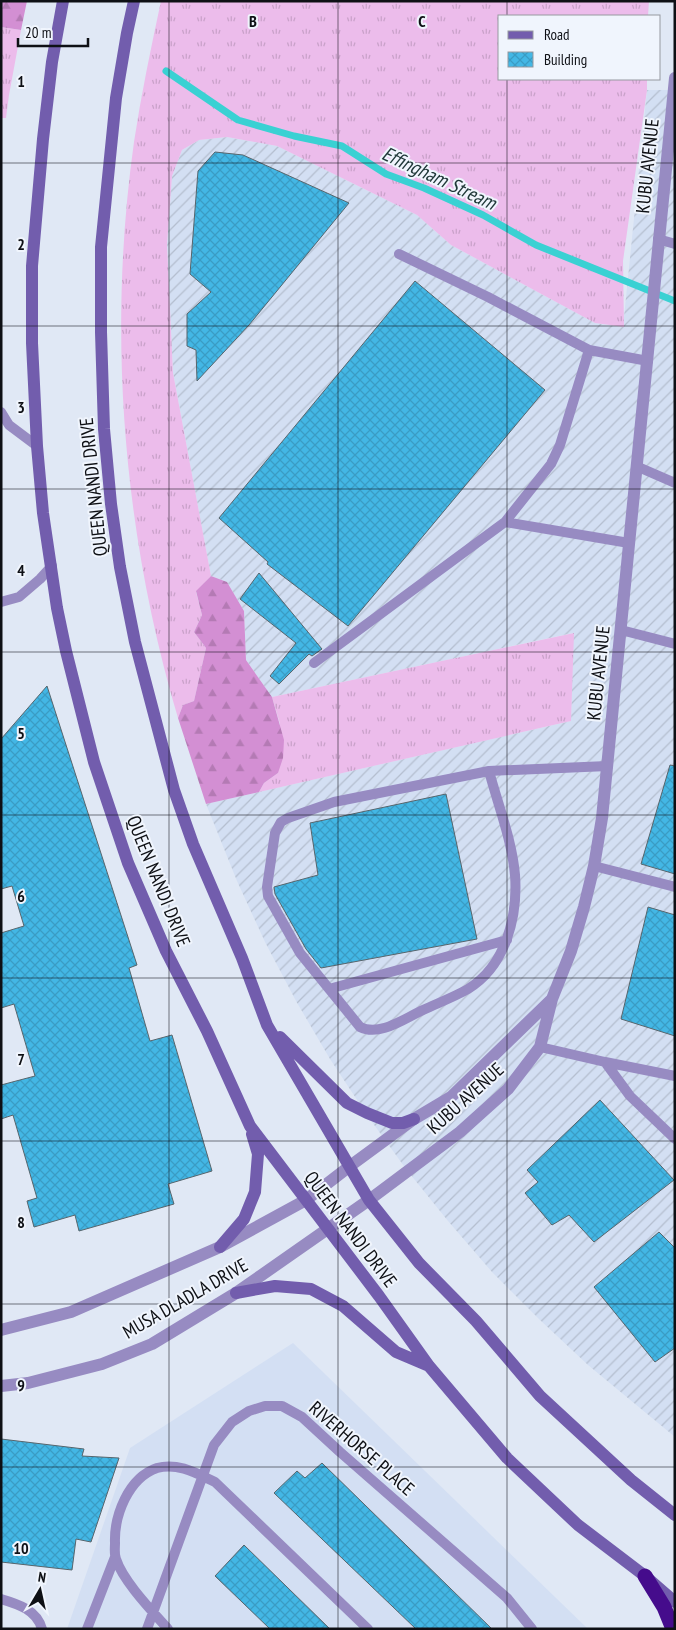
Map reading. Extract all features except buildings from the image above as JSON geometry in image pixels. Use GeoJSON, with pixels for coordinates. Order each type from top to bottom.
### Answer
{"type":"FeatureCollection","features":[{"type":"Feature","properties":{"kind":"highway"},"geometry":{"type":"LineString","coordinates":[[645,1576],[664,1607],[673,1629]]}},
{"type":"Feature","properties":{"kind":"main road","name":"QUEEN NANDI DRIVE"},"geometry":{"type":"LineString","coordinates":[[63,1],[52,62],[32,266],[32,343],[37,446],[43,513],[57,608],[66,651],[94,762],[128,863],[166,951],[250,1126],[429,1366],[508,1458],[578,1525],[645,1576],[675,1602]]}},
{"type":"Feature","properties":{"kind":"main road","name":"QUEEN NANDI DRIVE"},"geometry":{"type":"LineString","coordinates":[[134,1],[116,98],[101,247],[100,332],[104,429],[111,504],[120,567],[135,642],[174,790],[267,1025],[369,1200],[419,1263],[476,1321],[540,1396],[631,1480],[675,1515]]}},
{"type":"Feature","properties":{"kind":"main road"},"geometry":{"type":"LineString","coordinates":[[267,1025],[348,1103],[392,1123],[414,1119]]}},
{"type":"Feature","properties":{"kind":"main road"},"geometry":{"type":"LineString","coordinates":[[220,1247],[244,1219],[255,1192],[258,1154],[250,1126]]}},
{"type":"Feature","properties":{"kind":"main road"},"geometry":{"type":"LineString","coordinates":[[236,1293],[275,1286],[311,1289],[343,1306],[396,1352],[429,1366]]}},
{"type":"Feature","properties":{"kind":"street","name":"KUBU AVENUE"},"geometry":{"type":"LineString","coordinates":[[369,1200],[460,1132],[508,1089],[540,1047],[552,999],[571,951],[594,866],[602,818],[675,78]]}},
{"type":"Feature","properties":{"kind":"street","name":"KUBU AVENUE"},"geometry":{"type":"LineString","coordinates":[[350,1166],[414,1119],[452,1097],[552,999]]}},
{"type":"Feature","properties":{"kind":"street","name":"MUSA DLADLA DRIVE"},"geometry":{"type":"LineString","coordinates":[[1,1330],[71,1312],[220,1247],[306,1200],[350,1166]]}},
{"type":"Feature","properties":{"kind":"street","name":"MUSA DLADLA DRIVE"},"geometry":{"type":"LineString","coordinates":[[1,1386],[28,1383],[102,1364],[152,1344],[236,1293],[369,1200]]}},
{"type":"Feature","properties":{"kind":"lane"},"geometry":{"type":"LineString","coordinates":[[658,239],[675,244]]}},
{"type":"Feature","properties":{"kind":"lane"},"geometry":{"type":"LineString","coordinates":[[399,254],[488,297],[590,350],[648,361]]}},
{"type":"Feature","properties":{"kind":"lane"},"geometry":{"type":"LineString","coordinates":[[314,663],[505,522],[551,464],[560,445],[590,350]]}},
{"type":"Feature","properties":{"kind":"lane"},"geometry":{"type":"LineString","coordinates":[[1,412],[9,425],[37,446]]}},
{"type":"Feature","properties":{"kind":"lane"},"geometry":{"type":"LineString","coordinates":[[636,466],[675,483]]}},
{"type":"Feature","properties":{"kind":"lane"},"geometry":{"type":"LineString","coordinates":[[505,522],[629,543]]}},
{"type":"Feature","properties":{"kind":"lane"},"geometry":{"type":"LineString","coordinates":[[1,602],[20,597],[52,566]]}},
{"type":"Feature","properties":{"kind":"lane"},"geometry":{"type":"LineString","coordinates":[[621,630],[675,644]]}},
{"type":"Feature","properties":{"kind":"lane"},"geometry":{"type":"LineString","coordinates":[[489,771],[510,846],[515,874],[512,914],[506,940],[495,964],[469,988],[387,1027],[369,1030],[360,1026],[300,953],[268,896],[267,887],[270,867],[277,828],[281,822],[334,802],[489,771],[608,766]]}},
{"type":"Feature","properties":{"kind":"lane"},"geometry":{"type":"LineString","coordinates":[[594,866],[675,887]]}},
{"type":"Feature","properties":{"kind":"lane"},"geometry":{"type":"LineString","coordinates":[[329,989],[506,940]]}},
{"type":"Feature","properties":{"kind":"lane"},"geometry":{"type":"LineString","coordinates":[[540,1047],[675,1076]]}},
{"type":"Feature","properties":{"kind":"lane"},"geometry":{"type":"LineString","coordinates":[[605,1062],[630,1096],[675,1139]]}},
{"type":"Feature","properties":{"kind":"lane","name":"RIVERHORSE PLACE"},"geometry":{"type":"LineString","coordinates":[[147,1629],[214,1445],[232,1422],[249,1411],[265,1406],[282,1406],[302,1417],[507,1598],[532,1629]]}},
{"type":"Feature","properties":{"kind":"lane"},"geometry":{"type":"LineString","coordinates":[[87,1629],[115,1557],[114,1530],[122,1505],[136,1482],[146,1474],[158,1468],[177,1467],[191,1470],[215,1482],[368,1629]]}},
{"type":"Feature","properties":{"kind":"lane"},"geometry":{"type":"LineString","coordinates":[[115,1557],[124,1575],[152,1612],[168,1629]]}},
{"type":"Feature","properties":{"kind":"lane"},"geometry":{"type":"LineString","coordinates":[[1,1599],[30,1611],[36,1616],[42,1629]]}},
{"type":"Feature","properties":{"kind":"shaded area"},"geometry":{"type":"Polygon","coordinates":[[[647,90],[675,90],[675,1437],[588,1365],[540,1320],[492,1272],[406,1169],[330,1059],[296,1001],[265,942],[237,881],[206,804],[571,721],[573,633],[272,697],[246,660],[244,611],[227,582],[211,576],[173,373],[167,245],[172,176],[182,150],[199,140],[227,137],[277,146],[417,215],[451,245],[595,323],[623,327],[647,90]]]}},
{"type":"Feature","properties":{"kind":"shaded area"},"geometry":{"type":"Polygon","coordinates":[[[293,1343],[588,1629],[67,1629],[130,1448],[293,1343]]]}},
{"type":"Feature","properties":{"kind":"green space"},"geometry":{"type":"Polygon","coordinates":[[[1,1],[27,1],[21,30],[1,27],[1,1]]]}},
{"type":"Feature","properties":{"kind":"green space"},"geometry":{"type":"Polygon","coordinates":[[[161,1],[649,1],[648,15],[498,15],[498,80],[647,80],[623,261],[624,327],[595,323],[451,245],[417,215],[277,146],[227,137],[199,140],[182,150],[172,176],[167,245],[173,373],[211,576],[196,592],[202,615],[194,632],[206,648],[194,701],[183,705],[178,718],[159,648],[144,577],[133,505],[125,432],[122,287],[126,214],[134,142],[161,1]]]}},
{"type":"Feature","properties":{"kind":"green space"},"geometry":{"type":"Polygon","coordinates":[[[1,27],[21,30],[6,118],[1,118],[1,27]]]}},
{"type":"Feature","properties":{"kind":"green space"},"geometry":{"type":"Polygon","coordinates":[[[211,576],[227,582],[244,611],[246,660],[272,697],[284,740],[283,758],[278,773],[264,783],[259,792],[206,804],[178,718],[183,705],[194,701],[206,648],[194,632],[202,615],[196,591],[211,576]]]}},
{"type":"Feature","properties":{"kind":"green space"},"geometry":{"type":"Polygon","coordinates":[[[574,633],[571,721],[259,792],[264,783],[278,773],[280,724],[272,697],[574,633]]]}},
{"type":"Feature","properties":{"kind":"waterway","name":"Effingham Stream"},"geometry":{"type":"LineString","coordinates":[[166,71],[238,120],[294,136],[342,146],[386,174],[424,188],[483,215],[536,245],[675,301]]}}]}
